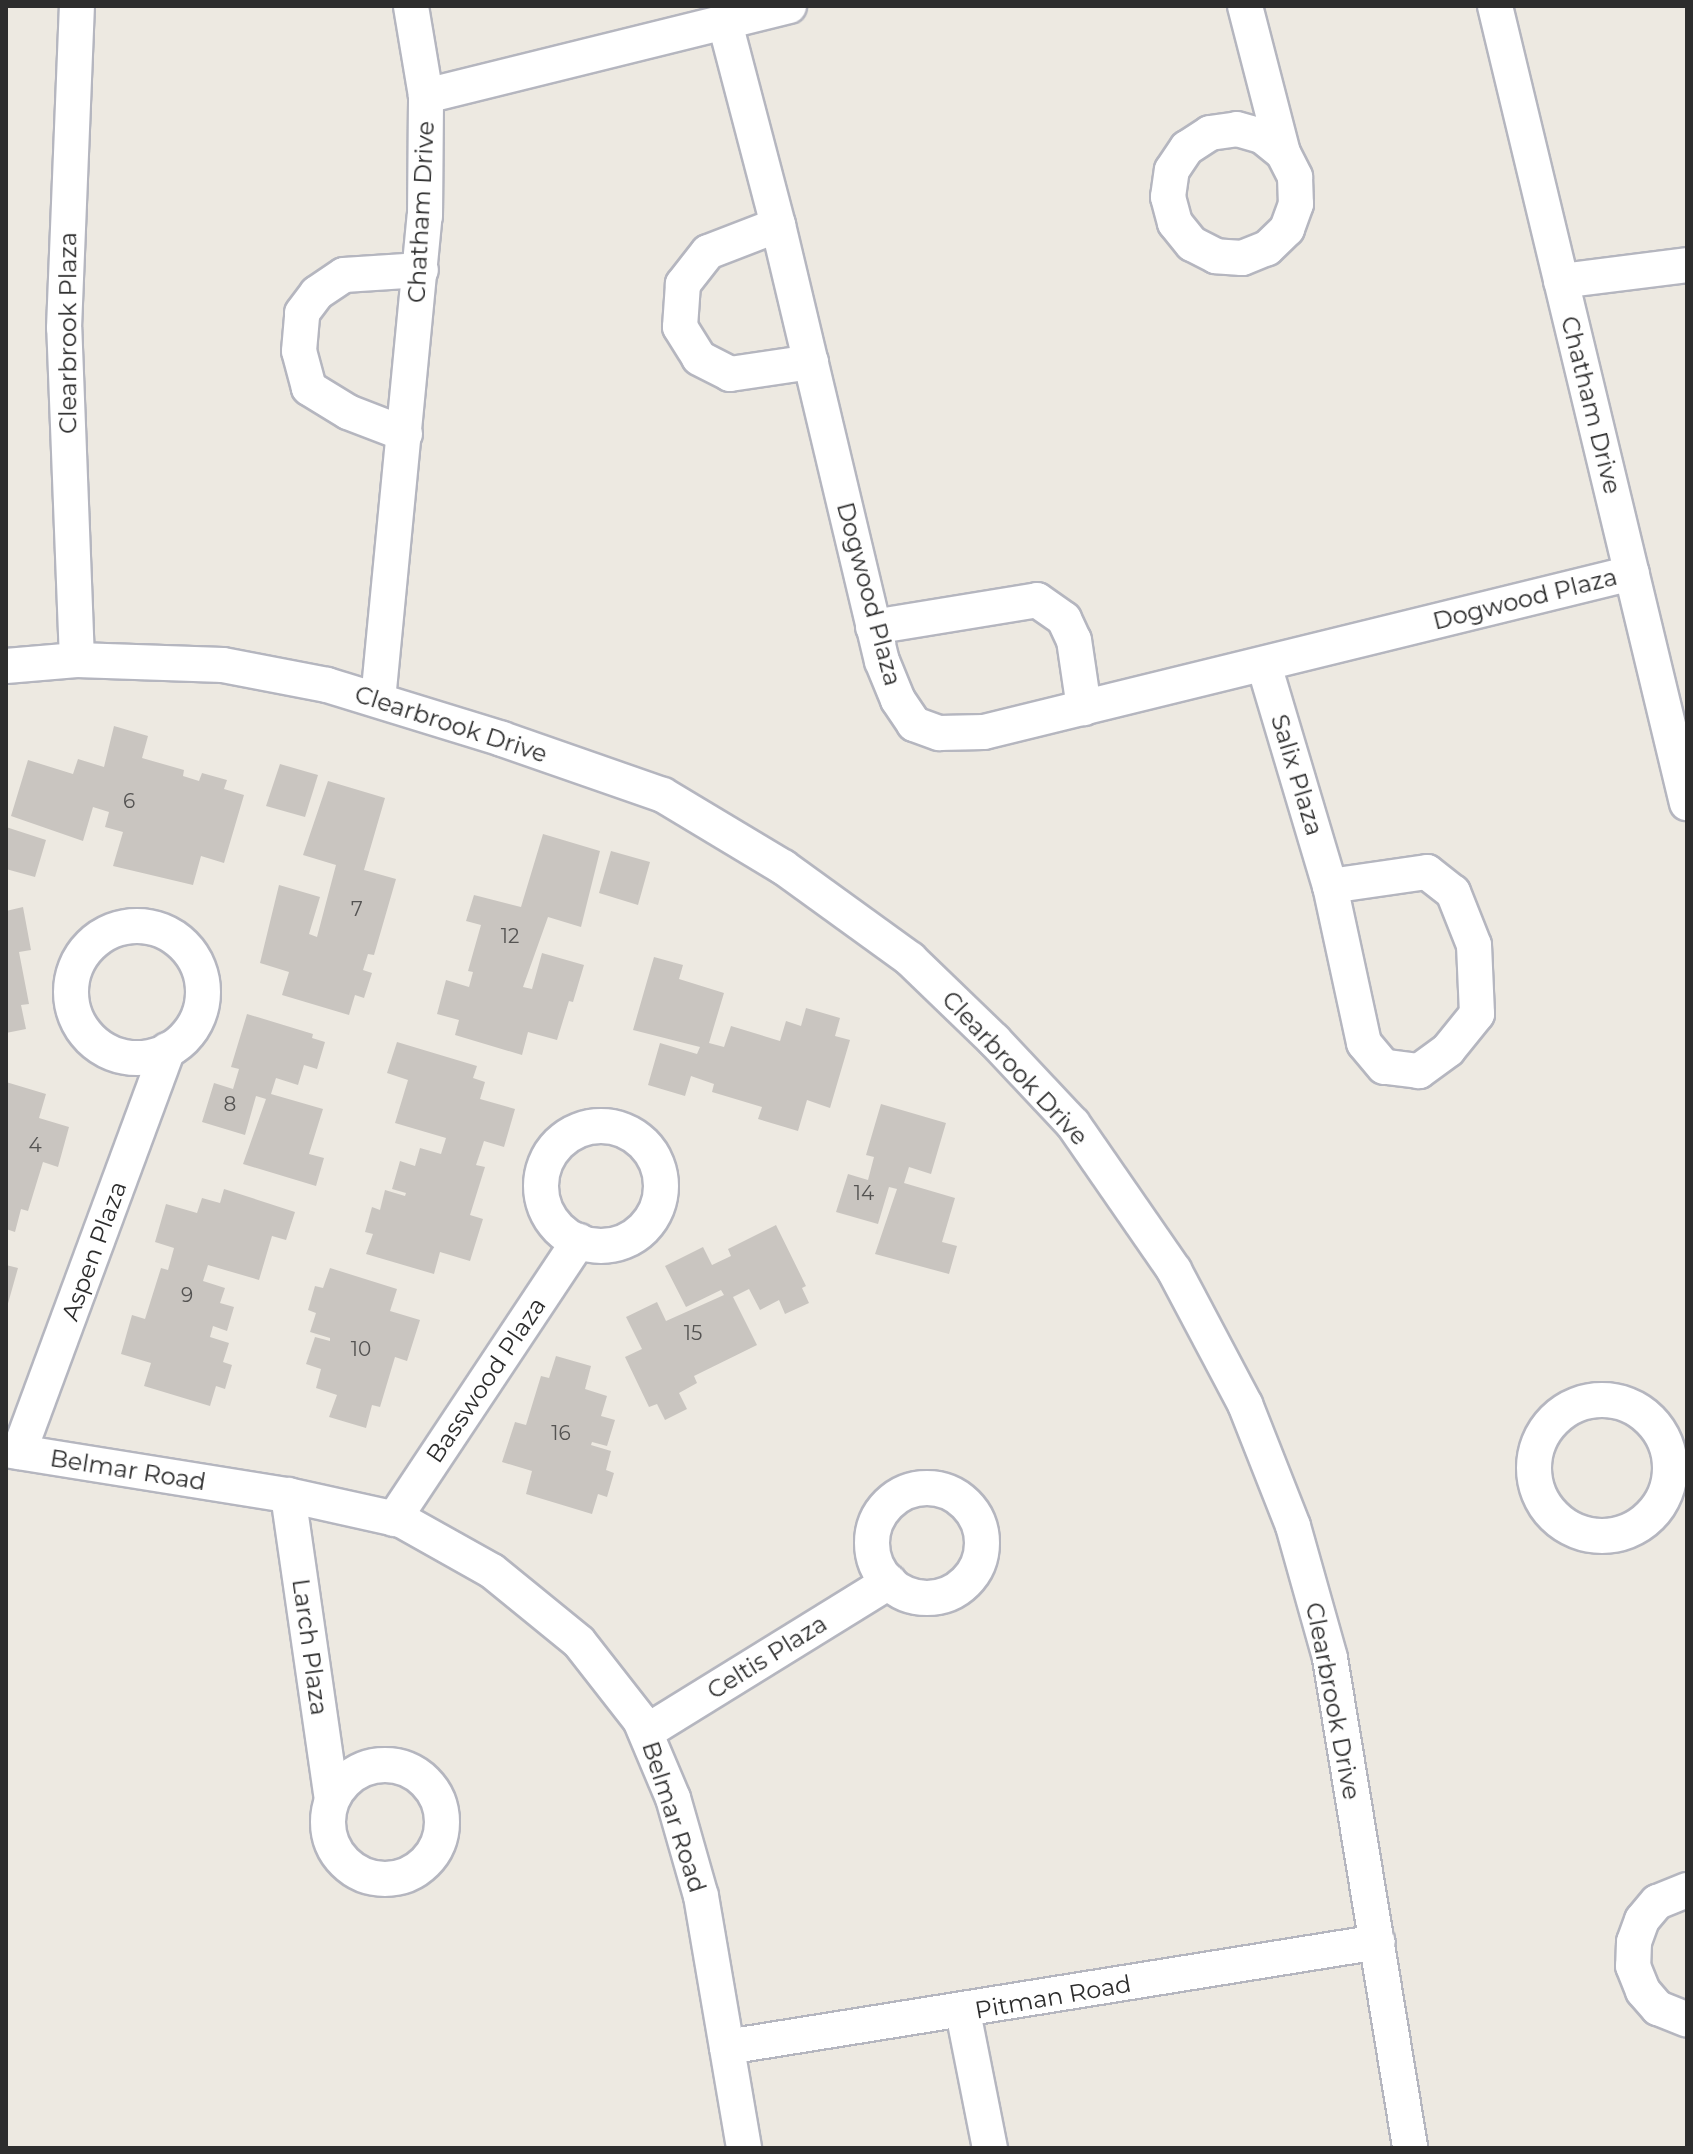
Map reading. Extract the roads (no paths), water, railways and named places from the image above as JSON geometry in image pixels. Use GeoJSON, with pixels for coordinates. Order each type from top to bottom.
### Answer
{"type":"FeatureCollection","features":[{"type":"Feature","properties":{"kind":"street","name":"Clearbrook Plaza"},"geometry":{"type":"LineString","coordinates":[[77,6],[64,328],[77,660]]}},
{"type":"Feature","properties":{"kind":"street"},"geometry":{"type":"LineString","coordinates":[[411,6],[426,96]]}},
{"type":"Feature","properties":{"kind":"street","name":"Chatham Drive"},"geometry":{"type":"LineString","coordinates":[[378,700],[421,270],[426,96],[789,6]]}},
{"type":"Feature","properties":{"kind":"street"},"geometry":{"type":"LineString","coordinates":[[1245,6],[1283,153]]}},
{"type":"Feature","properties":{"kind":"street","name":"Chatham Drive"},"geometry":{"type":"LineString","coordinates":[[1495,6],[1687,803]]}},
{"type":"Feature","properties":{"kind":"street","name":"Dogwood Plaza"},"geometry":{"type":"LineString","coordinates":[[725,23],[778,225],[873,627],[893,687],[914,724],[939,733],[984,732],[1632,573]]}},
{"type":"Feature","properties":{"kind":"street"},"geometry":{"type":"LineString","coordinates":[[778,225],[708,252],[683,284],[680,327],[699,358],[730,374],[811,362]]}},
{"type":"Feature","properties":{"kind":"street"},"geometry":{"type":"LineString","coordinates":[[1561,281],[1687,265]]}},
{"type":"Feature","properties":{"kind":"street"},"geometry":{"type":"LineString","coordinates":[[405,434],[348,412],[309,388],[299,351],[302,313],[317,293],[344,275],[421,270]]}},
{"type":"Feature","properties":{"kind":"street"},"geometry":{"type":"LineString","coordinates":[[873,627],[1037,600],[1064,619],[1074,640],[1084,708]]}},
{"type":"Feature","properties":{"kind":"street","name":"Clearbrook Drive"},"geometry":{"type":"LineString","coordinates":[[6,666],[77,660],[223,665],[327,685],[502,739],[663,795],[783,867],[910,959],[994,1040],[1073,1124],[1174,1270],[1245,1404],[1293,1526],[1330,1658],[1410,2148]]}},
{"type":"Feature","properties":{"kind":"street","name":"Salix Plaza"},"geometry":{"type":"LineString","coordinates":[[1264,665],[1330,886],[1364,1043],[1384,1067],[1419,1071],[1448,1050],[1477,1014],[1474,945],[1453,892],[1427,872],[1330,886]]}},
{"type":"Feature","properties":{"kind":"street","name":"Aspen Plaza"},"geometry":{"type":"LineString","coordinates":[[13,1451],[168,1050]]}},
{"type":"Feature","properties":{"kind":"street","name":"Basswood Plaza"},"geometry":{"type":"LineString","coordinates":[[394,1519],[579,1241]]}},
{"type":"Feature","properties":{"kind":"street"},"geometry":{"type":"LineString","coordinates":[[1599,1399],[1636,1408],[1654,1423],[1665,1441],[1670,1465],[1667,1488],[1672,1505],[1642,1524],[1606,1537],[1582,1534],[1554,1517],[1540,1498],[1534,1468],[1538,1444],[1556,1417],[1576,1404],[1599,1399]]}},
{"type":"Feature","properties":{"kind":"street","name":"Belmar Road"},"geometry":{"type":"LineString","coordinates":[[13,1451],[288,1495],[394,1519],[492,1571],[579,1642],[640,1720],[673,1798],[701,1896],[744,2148]]}},
{"type":"Feature","properties":{"kind":"street","name":"Larch Plaza"},"geometry":{"type":"LineString","coordinates":[[288,1495],[332,1799]]}},
{"type":"Feature","properties":{"kind":"street","name":"Celtis Plaza"},"geometry":{"type":"LineString","coordinates":[[646,1732],[889,1582]]}},
{"type":"Feature","properties":{"kind":"street"},"geometry":{"type":"LineString","coordinates":[[1687,1890],[1657,1902],[1642,1920],[1634,1942],[1633,1966],[1643,1991],[1658,2008],[1687,2020]]}},
{"type":"Feature","properties":{"kind":"street","name":"Pitman Road"},"geometry":{"type":"LineString","coordinates":[[727,2047],[963,2012],[1378,1942]]}},
{"type":"Feature","properties":{"kind":"street"},"geometry":{"type":"LineString","coordinates":[[963,2012],[990,2148]]}}]}
